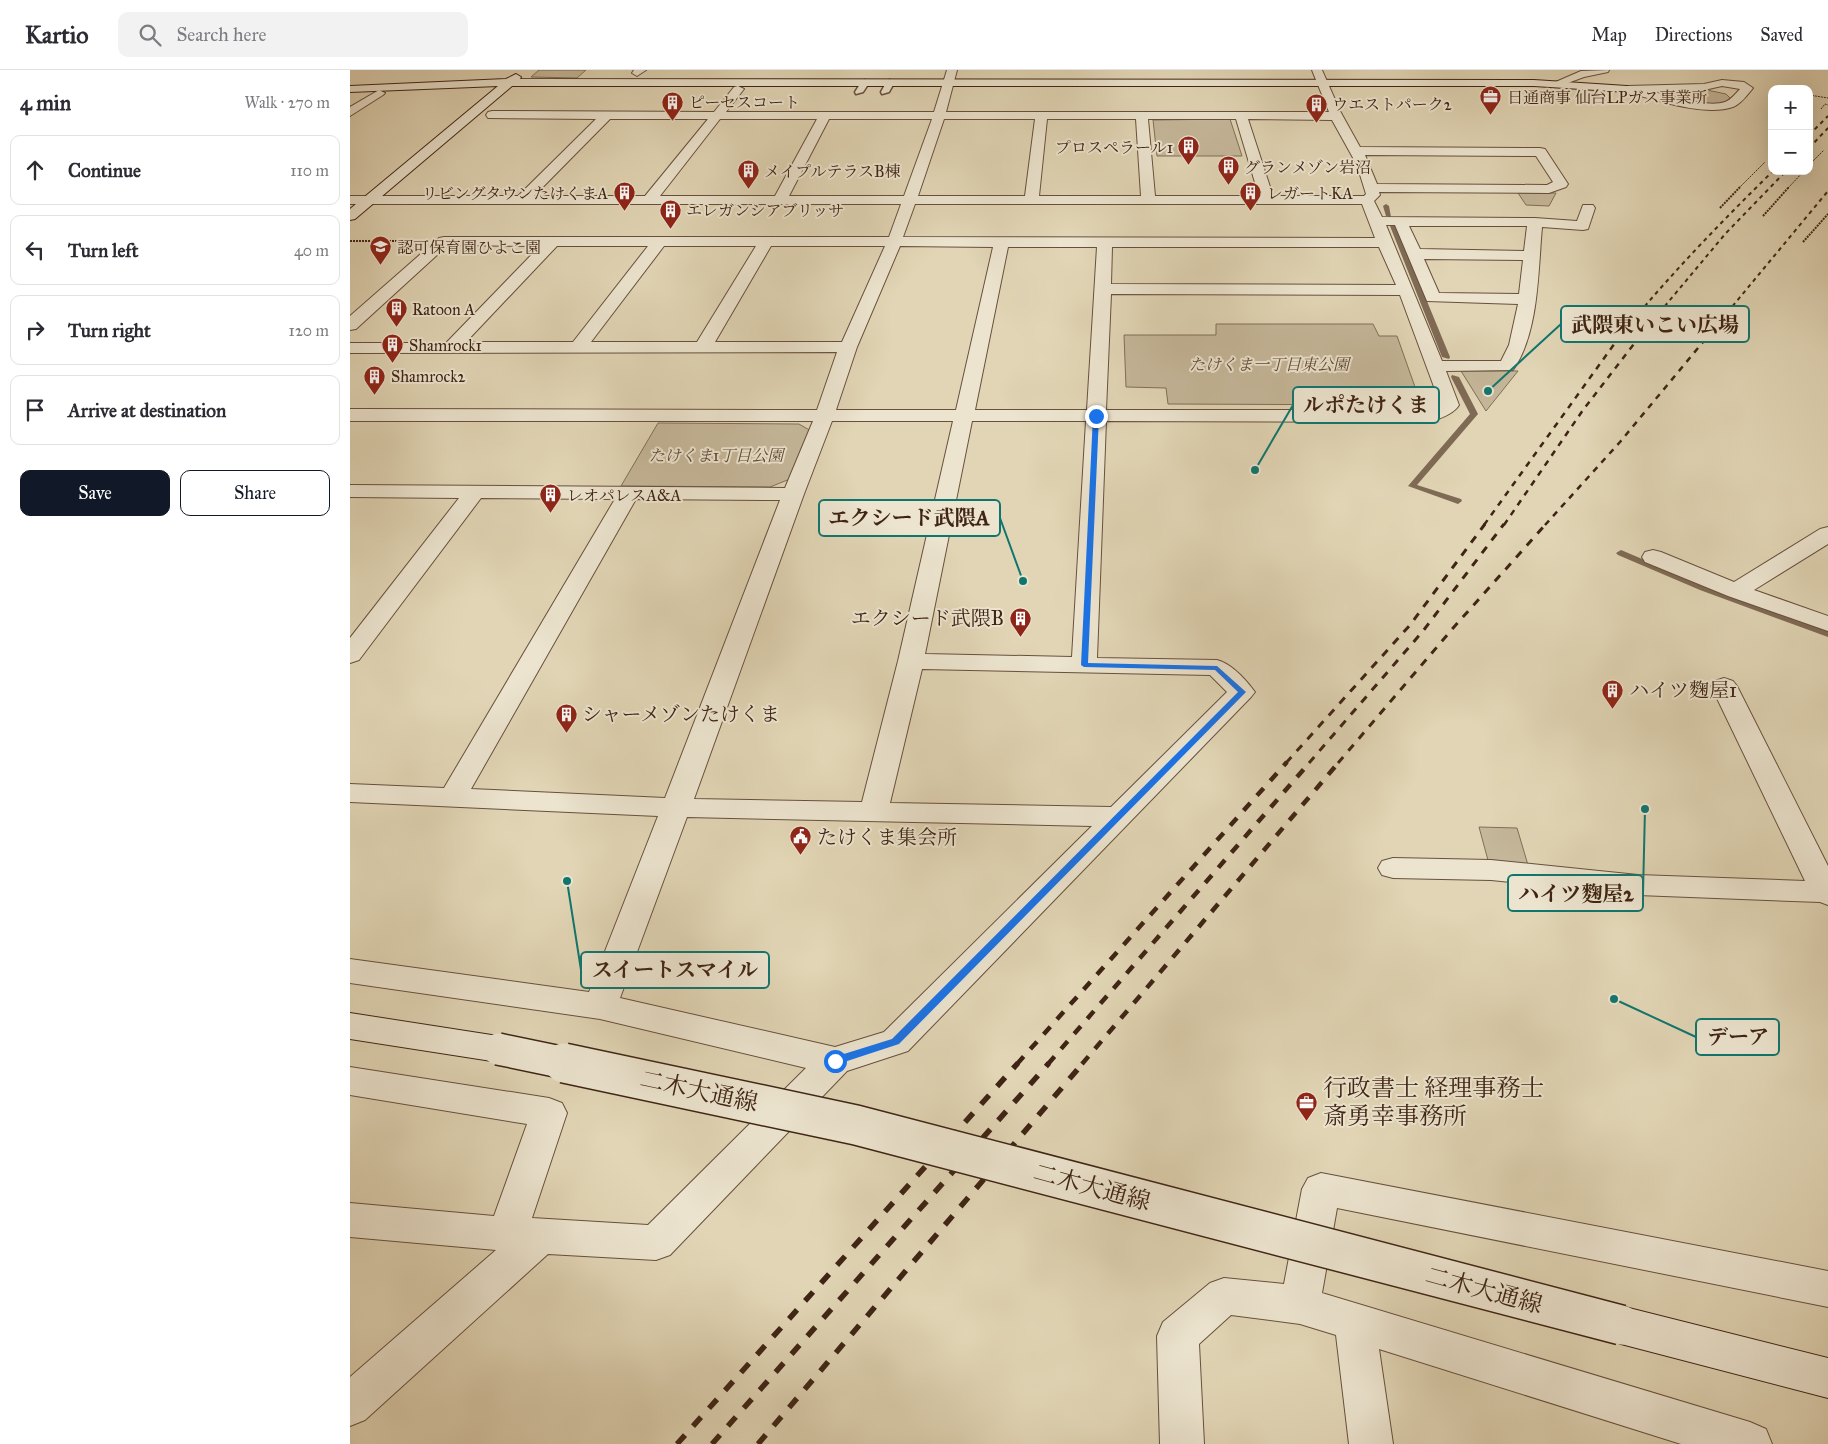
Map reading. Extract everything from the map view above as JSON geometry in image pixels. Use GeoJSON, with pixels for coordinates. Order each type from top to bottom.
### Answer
{"type":"FeatureCollection","features":[{"type":"Feature","properties":{"kind":"street"},"geometry":{"type":"LineString","coordinates":[[350,216],[372,200],[525,70]]}},
{"type":"Feature","properties":{"kind":"street"},"geometry":{"type":"LineString","coordinates":[[600,1006],[825,414],[848,347],[894,243],[939,116],[952,70]]}},
{"type":"Feature","properties":{"kind":"street"},"geometry":{"type":"LineString","coordinates":[[350,415],[1429,416],[1450,405],[1406,290],[1384,243],[1356,151],[1336,116],[1317,70]]}},
{"type":"Feature","properties":{"kind":"street"},"geometry":{"type":"LineString","coordinates":[[1557,84],[1581,74],[1604,70]]}},
{"type":"Feature","properties":{"kind":"street"},"geometry":{"type":"LineString","coordinates":[[350,89],[510,82],[862,87],[949,82],[1557,84],[1627,89],[1704,88],[1722,83],[1745,86],[1747,88],[1730,104],[1697,105],[1627,89]]}},
{"type":"Feature","properties":{"kind":"street"},"geometry":{"type":"LineString","coordinates":[[650,199],[738,89]]}},
{"type":"Feature","properties":{"kind":"street"},"geometry":{"type":"LineString","coordinates":[[350,112],[378,93]]}},
{"type":"Feature","properties":{"kind":"street"},"geometry":{"type":"LineString","coordinates":[[492,115],[1336,116]]}},
{"type":"Feature","properties":{"kind":"street"},"geometry":{"type":"LineString","coordinates":[[522,200],[607,115]]}},
{"type":"Feature","properties":{"kind":"street"},"geometry":{"type":"LineString","coordinates":[[780,200],[825,116]]}},
{"type":"Feature","properties":{"kind":"street"},"geometry":{"type":"LineString","coordinates":[[1032,199],[1041,116]]}},
{"type":"Feature","properties":{"kind":"street"},"geometry":{"type":"LineString","coordinates":[[1142,116],[1148,199]]}},
{"type":"Feature","properties":{"kind":"street"},"geometry":{"type":"LineString","coordinates":[[1241,116],[1267,199]]}},
{"type":"Feature","properties":{"kind":"street"},"geometry":{"type":"LineString","coordinates":[[350,200],[650,199],[908,201],[1267,199],[1465,188],[1548,189],[1561,184],[1540,152],[1356,151]]}},
{"type":"Feature","properties":{"kind":"street"},"geometry":{"type":"LineString","coordinates":[[1445,151],[1465,188]]}},
{"type":"Feature","properties":{"kind":"street"},"geometry":{"type":"LineString","coordinates":[[1377,221],[1535,222],[1583,226],[1588,208]]}},
{"type":"Feature","properties":{"kind":"street"},"geometry":{"type":"LineString","coordinates":[[1400,221],[1433,298],[1527,300]]}},
{"type":"Feature","properties":{"kind":"street"},"geometry":{"type":"LineString","coordinates":[[1436,366],[1507,366],[1518,345],[1527,300],[1535,222]]}},
{"type":"Feature","properties":{"kind":"street"},"geometry":{"type":"LineString","coordinates":[[350,325],[444,241],[1384,243]]}},
{"type":"Feature","properties":{"kind":"street"},"geometry":{"type":"LineString","coordinates":[[451,348],[552,242]]}},
{"type":"Feature","properties":{"kind":"street"},"geometry":{"type":"LineString","coordinates":[[578,347],[659,242]]}},
{"type":"Feature","properties":{"kind":"street"},"geometry":{"type":"LineString","coordinates":[[703,347],[766,242]]}},
{"type":"Feature","properties":{"kind":"street"},"geometry":{"type":"LineString","coordinates":[[1084,665],[1105,242]]}},
{"type":"Feature","properties":{"kind":"street"},"geometry":{"type":"LineString","coordinates":[[874,811],[911,661],[1001,243]]}},
{"type":"Feature","properties":{"kind":"street"},"geometry":{"type":"LineString","coordinates":[[1415,254],[1531,256]]}},
{"type":"Feature","properties":{"kind":"street"},"geometry":{"type":"LineString","coordinates":[[1104,289],[1406,290]]}},
{"type":"Feature","properties":{"kind":"street"},"geometry":{"type":"LineString","coordinates":[[350,348],[848,347]]}},
{"type":"Feature","properties":{"kind":"street"},"geometry":{"type":"LineString","coordinates":[[350,492],[793,494]]}},
{"type":"Feature","properties":{"kind":"street"},"geometry":{"type":"LineString","coordinates":[[452,798],[629,493]]}},
{"type":"Feature","properties":{"kind":"street"},"geometry":{"type":"LineString","coordinates":[[350,655],[473,494]]}},
{"type":"Feature","properties":{"kind":"street"},"geometry":{"type":"LineString","coordinates":[[1736,591],[1828,534]]}},
{"type":"Feature","properties":{"kind":"street"},"geometry":{"type":"LineString","coordinates":[[1654,558],[1736,591],[1828,624]]}},
{"type":"Feature","properties":{"kind":"street"},"geometry":{"type":"LineString","coordinates":[[350,1220],[524,1235],[656,1243],[835,1061],[896,1042],[1242,692],[1217,668],[911,661]]}},
{"type":"Feature","properties":{"kind":"street"},"geometry":{"type":"LineString","coordinates":[[1393,868],[1490,870],[1638,885],[1827,893],[1724,686]]}},
{"type":"Feature","properties":{"kind":"street"},"geometry":{"type":"LineString","coordinates":[[350,793],[676,808],[1118,817]]}},
{"type":"Feature","properties":{"kind":"street"},"geometry":{"type":"LineString","coordinates":[[350,971],[600,1006],[835,1061]]}},
{"type":"Feature","properties":{"kind":"street","name":"二木大通線"},"geometry":{"type":"LineString","coordinates":[[350,1026],[498,1049],[856,1125],[1828,1378]]}},
{"type":"Feature","properties":{"kind":"street"},"geometry":{"type":"LineString","coordinates":[[350,1081],[549,1112],[524,1235],[350,1405]]}},
{"type":"Feature","properties":{"kind":"street"},"geometry":{"type":"LineString","coordinates":[[1300,1304],[1321,1189],[1828,1289]]}},
{"type":"Feature","properties":{"kind":"street"},"geometry":{"type":"LineString","coordinates":[[1182,1444],[1178,1336],[1224,1296],[1300,1304],[1355,1323],[1750,1444]]}},
{"type":"Feature","properties":{"kind":"street"},"geometry":{"type":"LineString","coordinates":[[1355,1323],[1371,1444]]}},
{"type":"Feature","properties":{"kind":"path"},"geometry":{"type":"LineString","coordinates":[[1813,96],[1828,98]]}},
{"type":"Feature","properties":{"kind":"path"},"geometry":{"type":"LineString","coordinates":[[1821,109],[1824,105],[1828,105]]}},
{"type":"Feature","properties":{"kind":"path"},"geometry":{"type":"LineString","coordinates":[[1813,162],[1824,150]]}},
{"type":"Feature","properties":{"kind":"path"},"geometry":{"type":"LineString","coordinates":[[1720,208],[1765,162]]}},
{"type":"Feature","properties":{"kind":"path"},"geometry":{"type":"LineString","coordinates":[[1763,216],[1800,175]]}},
{"type":"Feature","properties":{"kind":"path"},"geometry":{"type":"LineString","coordinates":[[1803,242],[1828,214]]}},
{"type":"Feature","properties":{"kind":"path"},"geometry":{"type":"LineString","coordinates":[[350,241],[444,241]]}},
{"type":"Feature","properties":{"kind":"green space"},"geometry":{"type":"Polygon","coordinates":[[[539,70],[586,70],[577,78],[531,77],[539,70]]]}},
{"type":"Feature","properties":{"kind":"green space"},"geometry":{"type":"Polygon","coordinates":[[[1707,90],[1726,94],[1730,98],[1725,103],[1705,104],[1682,100],[1679,96],[1688,91],[1707,90]]]}},
{"type":"Feature","properties":{"kind":"green space"},"geometry":{"type":"Polygon","coordinates":[[[1230,119],[1242,156],[1157,156],[1153,120],[1230,119]]]}},
{"type":"Feature","properties":{"kind":"green space"},"geometry":{"type":"Polygon","coordinates":[[[1518,193],[1556,193],[1549,206],[1526,205],[1518,193]]]}},
{"type":"Feature","properties":{"kind":"green space","name":"たけくま一丁目東公園"},"geometry":{"type":"Polygon","coordinates":[[[1216,324],[1373,324],[1379,336],[1397,336],[1415,387],[1400,387],[1407,405],[1168,404],[1166,388],[1126,387],[1124,335],[1216,335],[1216,324]]]}},
{"type":"Feature","properties":{"kind":"green space"},"geometry":{"type":"Polygon","coordinates":[[[1461,371],[1518,371],[1486,411],[1461,371]]]}},
{"type":"Feature","properties":{"kind":"green space","name":"たけくま1丁目公園"},"geometry":{"type":"Polygon","coordinates":[[[658,423],[799,424],[811,431],[790,479],[770,487],[621,486],[658,423]]]}},
{"type":"Feature","properties":{"kind":"green space"},"geometry":{"type":"Polygon","coordinates":[[[1479,827],[1517,828],[1528,865],[1489,864],[1479,827]]]}},
{"type":"Feature","properties":{"kind":"waterway"},"geometry":{"type":"LineString","coordinates":[[1386,206],[1389,216]]}},
{"type":"Feature","properties":{"kind":"waterway"},"geometry":{"type":"LineString","coordinates":[[1393,226],[1446,357]]}},
{"type":"Feature","properties":{"kind":"waterway"},"geometry":{"type":"LineString","coordinates":[[1455,377],[1474,414],[1412,486],[1458,501]]}},
{"type":"Feature","properties":{"kind":"waterway"},"geometry":{"type":"LineString","coordinates":[[1621,553],[1703,588],[1828,634]]}},
{"type":"Feature","properties":{"kind":"railway"},"geometry":{"type":"LineString","coordinates":[[1813,131],[1828,116]]}},
{"type":"Feature","properties":{"kind":"railway"},"geometry":{"type":"LineString","coordinates":[[1813,144],[1828,128]]}},
{"type":"Feature","properties":{"kind":"railway"},"geometry":{"type":"LineString","coordinates":[[1619,337],[1694,252],[1769,175]]}},
{"type":"Feature","properties":{"kind":"railway"},"geometry":{"type":"LineString","coordinates":[[1639,337],[1726,233],[1782,175]]}},
{"type":"Feature","properties":{"kind":"railway"},"geometry":{"type":"LineString","coordinates":[[1707,337],[1828,191]]}},
{"type":"Feature","properties":{"kind":"railway"},"geometry":{"type":"LineString","coordinates":[[1484,525],[1620,336]]}},
{"type":"Feature","properties":{"kind":"railway"},"geometry":{"type":"LineString","coordinates":[[1504,525],[1583,410],[1640,336]]}},
{"type":"Feature","properties":{"kind":"railway"},"geometry":{"type":"LineString","coordinates":[[1545,525],[1620,442],[1708,336]]}},
{"type":"Feature","properties":{"kind":"railway"},"geometry":{"type":"LineString","coordinates":[[1286,763],[1410,625],[1485,524]]}},
{"type":"Feature","properties":{"kind":"railway"},"geometry":{"type":"LineString","coordinates":[[1309,763],[1423,631],[1504,524]]}},
{"type":"Feature","properties":{"kind":"railway"},"geometry":{"type":"LineString","coordinates":[[1338,763],[1454,627],[1546,524]]}},
{"type":"Feature","properties":{"kind":"railway"},"geometry":{"type":"LineString","coordinates":[[1017,1064],[1287,762]]}},
{"type":"Feature","properties":{"kind":"railway"},"geometry":{"type":"LineString","coordinates":[[1048,1064],[1310,762]]}},
{"type":"Feature","properties":{"kind":"railway"},"geometry":{"type":"LineString","coordinates":[[1082,1064],[1339,762]]}},
{"type":"Feature","properties":{"kind":"railway"},"geometry":{"type":"LineString","coordinates":[[677,1444],[1018,1063]]}},
{"type":"Feature","properties":{"kind":"railway"},"geometry":{"type":"LineString","coordinates":[[712,1444],[1049,1063]]}},
{"type":"Feature","properties":{"kind":"railway"},"geometry":{"type":"LineString","coordinates":[[758,1444],[1083,1063]]}},
{"type":"Feature","properties":{"kind":"place","name":"日通商事 仙台LPガス事業所"},"geometry":{"type":"Point","coordinates":[1491,116]}},
{"type":"Feature","properties":{"kind":"place","name":"ピーセスコート"},"geometry":{"type":"Point","coordinates":[673,121]}},
{"type":"Feature","properties":{"kind":"place","name":"ウエストパーク2"},"geometry":{"type":"Point","coordinates":[1316,123]}},
{"type":"Feature","properties":{"kind":"place","name":"プロスペラール1"},"geometry":{"type":"Point","coordinates":[1189,166]}},
{"type":"Feature","properties":{"kind":"place","name":"グランメゾン岩沼"},"geometry":{"type":"Point","coordinates":[1228,186]}},
{"type":"Feature","properties":{"kind":"place","name":"メイプルテラスB棟"},"geometry":{"type":"Point","coordinates":[748,190]}},
{"type":"Feature","properties":{"kind":"place","name":"リビングタウンたけくまA"},"geometry":{"type":"Point","coordinates":[624,212]}},
{"type":"Feature","properties":{"kind":"place","name":"レガートKA"},"geometry":{"type":"Point","coordinates":[1251,212]}},
{"type":"Feature","properties":{"kind":"place","name":"エレガンシアブリッサ"},"geometry":{"type":"Point","coordinates":[670,229]}},
{"type":"Feature","properties":{"kind":"place","name":"認可保育園ひよこ園"},"geometry":{"type":"Point","coordinates":[381,266]}},
{"type":"Feature","properties":{"kind":"place","name":"Ratoon A"},"geometry":{"type":"Point","coordinates":[396,328]}},
{"type":"Feature","properties":{"kind":"place","name":"Shamrock1"},"geometry":{"type":"Point","coordinates":[393,364]}},
{"type":"Feature","properties":{"kind":"place","name":"武隈東いこい広場"},"geometry":{"type":"Point","coordinates":[1488,391]}},
{"type":"Feature","properties":{"kind":"place","name":"Shamrock2"},"geometry":{"type":"Point","coordinates":[375,395]}},
{"type":"Feature","properties":{"kind":"place","name":"ルポたけくま"},"geometry":{"type":"Point","coordinates":[1255,470]}},
{"type":"Feature","properties":{"kind":"place","name":"レオパレスA&A"},"geometry":{"type":"Point","coordinates":[551,514]}},
{"type":"Feature","properties":{"kind":"place","name":"エクシード武隈A"},"geometry":{"type":"Point","coordinates":[1023,581]}},
{"type":"Feature","properties":{"kind":"place","name":"エクシード武隈B"},"geometry":{"type":"Point","coordinates":[1020,637]}},
{"type":"Feature","properties":{"kind":"place","name":"ハイツ麴屋1"},"geometry":{"type":"Point","coordinates":[1613,709]}},
{"type":"Feature","properties":{"kind":"place","name":"シャーメゾンたけくま"},"geometry":{"type":"Point","coordinates":[566,733]}},
{"type":"Feature","properties":{"kind":"place","name":"ハイツ麴屋2"},"geometry":{"type":"Point","coordinates":[1645,809]}},
{"type":"Feature","properties":{"kind":"place","name":"たけくま集会所"},"geometry":{"type":"Point","coordinates":[801,856]}},
{"type":"Feature","properties":{"kind":"place","name":"スイートスマイル"},"geometry":{"type":"Point","coordinates":[567,881]}},
{"type":"Feature","properties":{"kind":"place","name":"デーア"},"geometry":{"type":"Point","coordinates":[1614,999]}},
{"type":"Feature","properties":{"kind":"place","name":"行政書士 経理事務士 斎勇幸事務所"},"geometry":{"type":"Point","coordinates":[1307,1121]}},
{"type":"Feature","properties":{"kind":"route"},"geometry":{"type":"LineString","coordinates":[[835,1061],[896,1042],[1242,692],[1217,668],[1084,665],[1096,416]]}}]}
